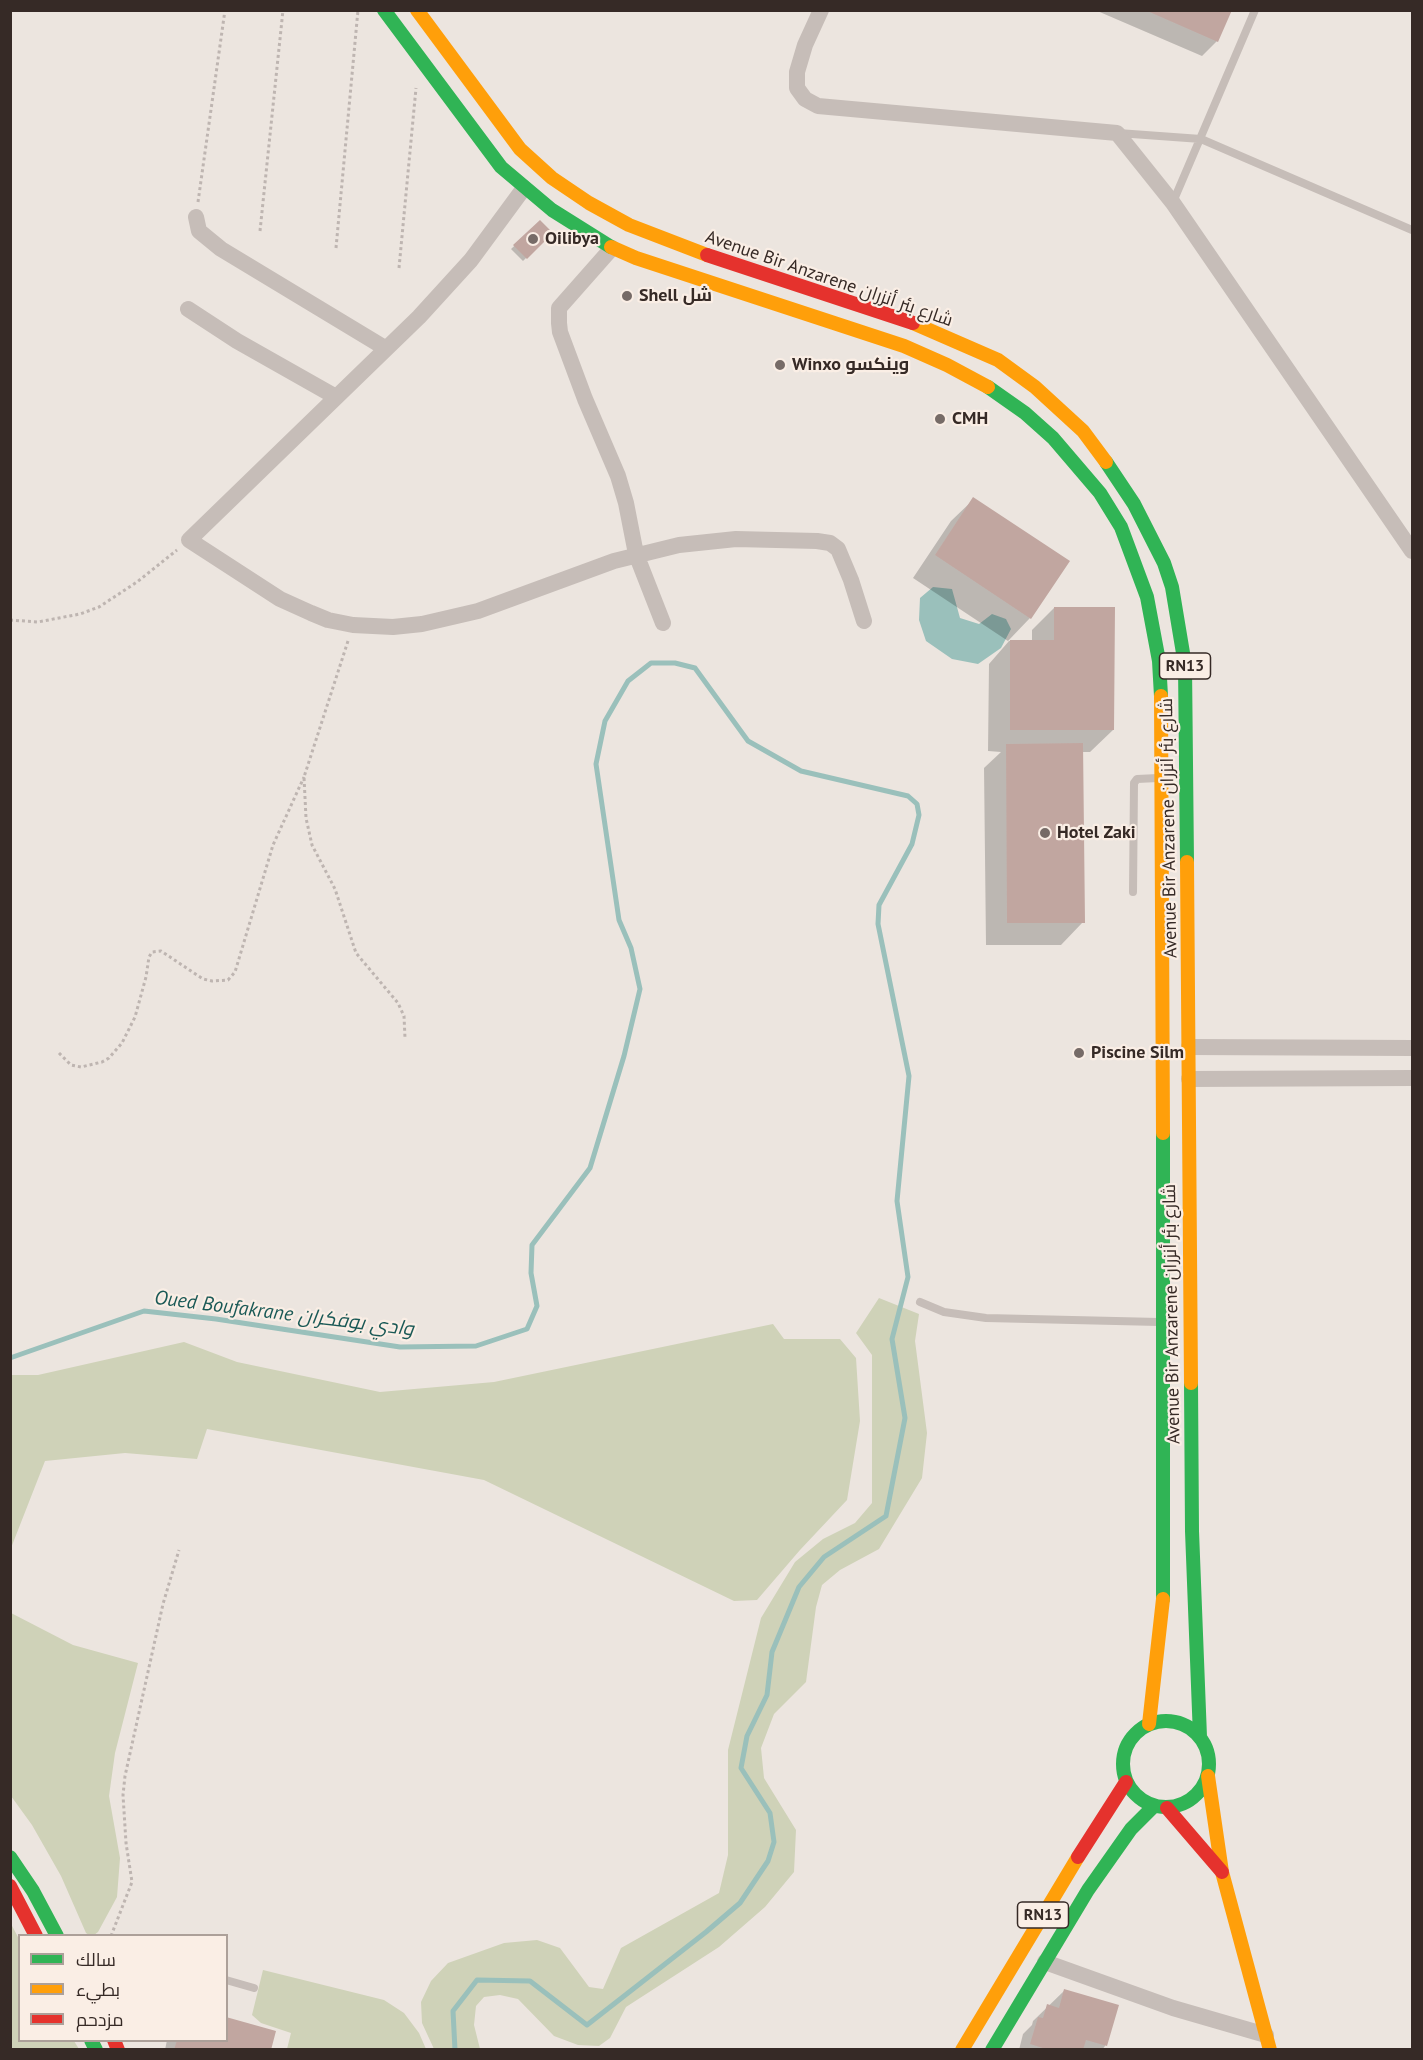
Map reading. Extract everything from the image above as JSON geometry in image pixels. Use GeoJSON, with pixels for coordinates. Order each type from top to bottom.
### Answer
{"type":"FeatureCollection","features":[{"type":"Feature","properties":{"kind":"main road","name":"Avenue Bir Anzarene شارع بئر أنزران"},"geometry":{"type":"LineString","coordinates":[[384,10],[501,167],[552,210],[612,248],[666,269],[904,346],[981,382],[1025,413],[1053,438],[1100,493],[1121,527],[1147,597],[1159,661],[1162,778],[1163,1599],[1149,1724]]}},
{"type":"Feature","properties":{"kind":"main road","name":"Avenue Bir Anzarene شارع بئر أنزران"},"geometry":{"type":"LineString","coordinates":[[417,10],[520,149],[552,178],[590,203],[629,225],[676,244],[915,324],[998,360],[1059,408],[1083,431],[1134,504],[1164,563],[1172,587],[1185,665],[1192,1531],[1200,1737]]}},
{"type":"Feature","properties":{"kind":"main road"},"geometry":{"type":"LineString","coordinates":[[1163,1046],[1189,1047]]}},
{"type":"Feature","properties":{"kind":"main road"},"geometry":{"type":"LineString","coordinates":[[1163,1078],[1189,1079]]}},
{"type":"Feature","properties":{"kind":"main road"},"geometry":{"type":"LineString","coordinates":[[1200,1737],[1192,1729],[1182,1724],[1160,1721],[1149,1724],[1131,1737],[1125,1748],[1122,1759],[1125,1782],[1137,1797],[1160,1807],[1222,1872]]}},
{"type":"Feature","properties":{"kind":"main road","name":"RN13"},"geometry":{"type":"LineString","coordinates":[[992,2049],[1088,1890],[1125,1837],[1160,1807],[1193,1798],[1202,1788],[1208,1776],[1208,1756],[1200,1737]]}},
{"type":"Feature","properties":{"kind":"main road"},"geometry":{"type":"LineString","coordinates":[[1208,1776],[1222,1872],[1268,2042]]}},
{"type":"Feature","properties":{"kind":"main road","name":"RN13"},"geometry":{"type":"LineString","coordinates":[[962,2049],[1125,1782]]}},
{"type":"Feature","properties":{"kind":"main road"},"geometry":{"type":"LineString","coordinates":[[10,1857],[33,1891],[56,1934]]}},
{"type":"Feature","properties":{"kind":"main road"},"geometry":{"type":"LineString","coordinates":[[10,1886],[35,1934]]}},
{"type":"Feature","properties":{"kind":"street"},"geometry":{"type":"LineString","coordinates":[[821,10],[796,72],[797,88],[805,99],[818,106],[1117,133],[1173,203],[1413,551]]}},
{"type":"Feature","properties":{"kind":"street"},"geometry":{"type":"LineString","coordinates":[[524,188],[471,260],[419,317],[189,540],[280,599],[328,620],[353,625],[393,627],[422,624],[478,611],[636,554],[679,545],[736,539],[817,541],[830,543],[843,557],[864,621]]}},
{"type":"Feature","properties":{"kind":"street"},"geometry":{"type":"LineString","coordinates":[[196,217],[196,224],[204,236],[221,249],[385,348]]}},
{"type":"Feature","properties":{"kind":"street"},"geometry":{"type":"LineString","coordinates":[[612,248],[559,308],[560,332],[585,399],[614,466],[626,503],[636,554],[663,623]]}},
{"type":"Feature","properties":{"kind":"street"},"geometry":{"type":"LineString","coordinates":[[188,309],[237,341],[336,397]]}},
{"type":"Feature","properties":{"kind":"street"},"geometry":{"type":"LineString","coordinates":[[1189,1047],[1413,1048]]}},
{"type":"Feature","properties":{"kind":"street"},"geometry":{"type":"LineString","coordinates":[[1189,1079],[1413,1078]]}},
{"type":"Feature","properties":{"kind":"street"},"geometry":{"type":"LineString","coordinates":[[1045,1962],[1268,2042]]}},
{"type":"Feature","properties":{"kind":"lane"},"geometry":{"type":"LineString","coordinates":[[1173,203],[1255,10]]}},
{"type":"Feature","properties":{"kind":"lane"},"geometry":{"type":"LineString","coordinates":[[1117,133],[1202,139],[1413,230]]}},
{"type":"Feature","properties":{"kind":"lane"},"geometry":{"type":"LineString","coordinates":[[1133,892],[1134,783],[1137,780],[1162,778]]}},
{"type":"Feature","properties":{"kind":"lane"},"geometry":{"type":"LineString","coordinates":[[920,1302],[944,1311],[986,1318],[1163,1322]]}},
{"type":"Feature","properties":{"kind":"lane"},"geometry":{"type":"LineString","coordinates":[[228,1981],[254,1988]]}},
{"type":"Feature","properties":{"kind":"path"},"geometry":{"type":"LineString","coordinates":[[196,217],[225,10]]}},
{"type":"Feature","properties":{"kind":"path"},"geometry":{"type":"LineString","coordinates":[[260,231],[283,10]]}},
{"type":"Feature","properties":{"kind":"path"},"geometry":{"type":"LineString","coordinates":[[336,248],[358,10]]}},
{"type":"Feature","properties":{"kind":"path"},"geometry":{"type":"LineString","coordinates":[[399,268],[419,59]]}},
{"type":"Feature","properties":{"kind":"path"},"geometry":{"type":"LineString","coordinates":[[10,620],[38,622],[80,614],[99,607],[137,582],[189,540]]}},
{"type":"Feature","properties":{"kind":"path"},"geometry":{"type":"LineString","coordinates":[[59,1053],[71,1065],[81,1067],[109,1058],[122,1043],[135,1017],[152,952],[161,951],[203,979],[228,980],[236,972],[273,845],[304,777],[353,625]]}},
{"type":"Feature","properties":{"kind":"path"},"geometry":{"type":"LineString","coordinates":[[304,777],[304,801],[312,845],[334,889],[356,954],[390,992],[402,1010],[405,1038]]}},
{"type":"Feature","properties":{"kind":"path"},"geometry":{"type":"LineString","coordinates":[[111,1934],[132,1882],[126,1843],[123,1795],[125,1776],[163,1604],[179,1550]]}},
{"type":"Feature","properties":{"kind":"green space"},"geometry":{"type":"Polygon","coordinates":[[[879,1298],[919,1314],[915,1341],[927,1433],[922,1478],[879,1549],[840,1570],[822,1585],[816,1607],[806,1682],[774,1714],[761,1748],[764,1778],[796,1830],[794,1872],[765,1907],[719,1947],[626,2007],[610,2038],[599,2046],[578,2045],[554,2036],[518,1999],[500,1995],[484,1997],[476,2006],[474,2025],[480,2049],[434,2049],[422,2023],[421,2002],[431,1981],[448,1963],[504,1943],[537,1940],[560,1948],[589,1987],[603,1989],[621,1948],[719,1893],[728,1855],[728,1750],[761,1618],[795,1562],[823,1539],[855,1523],[872,1503],[872,1355],[856,1333],[879,1298]]]}},
{"type":"Feature","properties":{"kind":"green space"},"geometry":{"type":"Polygon","coordinates":[[[773,1324],[784,1339],[840,1339],[856,1358],[860,1421],[847,1500],[757,1600],[734,1601],[484,1480],[207,1429],[197,1459],[125,1453],[45,1461],[11,1548],[11,1375],[38,1375],[184,1342],[237,1362],[380,1392],[494,1382],[773,1324]]]}},
{"type":"Feature","properties":{"kind":"green space"},"geometry":{"type":"Polygon","coordinates":[[[11,1613],[73,1645],[138,1663],[115,1753],[109,1796],[120,1858],[117,1897],[95,1934],[86,1933],[61,1876],[32,1825],[11,1796],[11,1613]]]}},
{"type":"Feature","properties":{"kind":"green space"},"geometry":{"type":"Polygon","coordinates":[[[10,1922],[18,1937],[18,2042],[75,2042],[79,2049],[11,2049],[10,1922]]]}},
{"type":"Feature","properties":{"kind":"green space"},"geometry":{"type":"Polygon","coordinates":[[[263,1970],[384,2000],[404,2013],[419,2033],[426,2049],[287,2049],[291,2033],[261,2023],[252,2015],[263,1970]]]}},
{"type":"Feature","properties":{"kind":"water"},"geometry":{"type":"Polygon","coordinates":[[[933,587],[952,589],[960,618],[979,624],[992,614],[1006,619],[1011,629],[1001,648],[978,664],[952,659],[926,641],[919,620],[920,598],[933,587]]]}},
{"type":"Feature","properties":{"kind":"building"},"geometry":{"type":"Polygon","coordinates":[[[1145,10],[1232,10],[1218,42],[1145,10]]]}},
{"type":"Feature","properties":{"kind":"building","name":"Oilibya"},"geometry":{"type":"Polygon","coordinates":[[[540,220],[553,233],[527,259],[513,245],[540,220]]]}},
{"type":"Feature","properties":{"kind":"building"},"geometry":{"type":"Polygon","coordinates":[[[973,497],[1070,561],[1031,619],[935,555],[973,497]]]}},
{"type":"Feature","properties":{"kind":"building"},"geometry":{"type":"Polygon","coordinates":[[[1054,607],[1115,607],[1114,730],[1010,730],[1010,640],[1054,640],[1054,607]]]}},
{"type":"Feature","properties":{"kind":"building","name":"Hotel Zaki"},"geometry":{"type":"Polygon","coordinates":[[[1083,743],[1085,923],[1007,923],[1006,744],[1083,743]]]}},
{"type":"Feature","properties":{"kind":"building"},"geometry":{"type":"Polygon","coordinates":[[[1064,1989],[1119,2005],[1107,2046],[1086,2040],[1083,2050],[1049,2050],[1030,2044],[1038,2017],[1043,2018],[1047,2004],[1059,2008],[1064,1989]]]}},
{"type":"Feature","properties":{"kind":"building"},"geometry":{"type":"Polygon","coordinates":[[[228,2018],[276,2031],[271,2050],[174,2050],[176,2042],[228,2042],[228,2018]]]}},
{"type":"Feature","properties":{"kind":"waterway","name":"Oued Boufakrane وادي بوفكران"},"geometry":{"type":"LineString","coordinates":[[10,1358],[144,1311],[216,1319],[400,1347],[476,1346],[527,1329],[537,1306],[531,1273],[532,1245],[590,1168],[624,1056],[640,989],[631,948],[619,920],[596,764],[605,721],[628,681],[651,663],[675,663],[695,668],[748,741],[801,771],[908,796],[917,804],[919,815],[912,844],[879,905],[878,924],[909,1076],[897,1201],[908,1277],[892,1339],[905,1418],[886,1516],[824,1557],[799,1587],[772,1652],[767,1695],[747,1736],[741,1768],[770,1813],[774,1842],[768,1861],[740,1903],[587,2025],[530,1981],[477,1980],[453,2011],[455,2050]]}},
{"type":"Feature","properties":{"kind":"traffic: fast"},"geometry":{"type":"LineString","coordinates":[[384,10],[501,167],[552,210],[611,247]]}},
{"type":"Feature","properties":{"kind":"traffic: fast"},"geometry":{"type":"LineString","coordinates":[[988,387],[1025,413],[1053,438],[1100,493],[1121,527],[1147,597],[1159,661],[1161,696]]}},
{"type":"Feature","properties":{"kind":"traffic: fast"},"geometry":{"type":"LineString","coordinates":[[1106,462],[1134,504],[1164,563],[1172,587],[1185,665],[1187,862]]}},
{"type":"Feature","properties":{"kind":"traffic: fast"},"geometry":{"type":"LineString","coordinates":[[1163,1133],[1163,1599]]}},
{"type":"Feature","properties":{"kind":"traffic: fast"},"geometry":{"type":"LineString","coordinates":[[1191,1383],[1192,1531],[1200,1737]]}},
{"type":"Feature","properties":{"kind":"traffic: fast"},"geometry":{"type":"LineString","coordinates":[[1158,1721],[1174,1721],[1197,1733],[1206,1747],[1209,1764],[1206,1781],[1197,1795],[1174,1807],[1158,1807],[1142,1800],[1130,1788],[1123,1772],[1123,1756],[1130,1740],[1142,1728],[1158,1721]]}},
{"type":"Feature","properties":{"kind":"traffic: fast"},"geometry":{"type":"LineString","coordinates":[[992,2050],[1088,1890],[1131,1829],[1154,1806]]}},
{"type":"Feature","properties":{"kind":"traffic: fast"},"geometry":{"type":"LineString","coordinates":[[10,1857],[33,1891],[56,1934]]}},
{"type":"Feature","properties":{"kind":"traffic: fast"},"geometry":{"type":"LineString","coordinates":[[92,2042],[96,2050]]}},
{"type":"Feature","properties":{"kind":"traffic: slow"},"geometry":{"type":"LineString","coordinates":[[417,10],[520,149],[552,178],[589,203],[629,225],[707,255]]}},
{"type":"Feature","properties":{"kind":"traffic: slow"},"geometry":{"type":"LineString","coordinates":[[611,247],[636,258],[904,346],[988,387]]}},
{"type":"Feature","properties":{"kind":"traffic: slow"},"geometry":{"type":"LineString","coordinates":[[913,323],[998,360],[1035,387],[1083,431],[1106,462]]}},
{"type":"Feature","properties":{"kind":"traffic: slow"},"geometry":{"type":"LineString","coordinates":[[1161,696],[1163,1133]]}},
{"type":"Feature","properties":{"kind":"traffic: slow"},"geometry":{"type":"LineString","coordinates":[[1187,862],[1191,1383]]}},
{"type":"Feature","properties":{"kind":"traffic: slow"},"geometry":{"type":"LineString","coordinates":[[1149,1724],[1163,1599]]}},
{"type":"Feature","properties":{"kind":"traffic: slow"},"geometry":{"type":"LineString","coordinates":[[1208,1776],[1222,1872],[1270,2050]]}},
{"type":"Feature","properties":{"kind":"traffic: slow"},"geometry":{"type":"LineString","coordinates":[[962,2050],[1078,1857]]}},
{"type":"Feature","properties":{"kind":"traffic: jam"},"geometry":{"type":"LineString","coordinates":[[707,255],[913,323]]}},
{"type":"Feature","properties":{"kind":"traffic: jam"},"geometry":{"type":"LineString","coordinates":[[1078,1857],[1126,1782]]}},
{"type":"Feature","properties":{"kind":"traffic: jam"},"geometry":{"type":"LineString","coordinates":[[1167,1808],[1222,1872]]}},
{"type":"Feature","properties":{"kind":"traffic: jam"},"geometry":{"type":"LineString","coordinates":[[10,1886],[35,1934]]}},
{"type":"Feature","properties":{"kind":"traffic: jam"},"geometry":{"type":"LineString","coordinates":[[115,2042],[118,2050]]}},
{"type":"Feature","properties":{"kind":"place","name":"Oilibya"},"geometry":{"type":"Point","coordinates":[533,239]}},
{"type":"Feature","properties":{"kind":"place","name":"Shell شل"},"geometry":{"type":"Point","coordinates":[627,296]}},
{"type":"Feature","properties":{"kind":"place","name":"Winxo وينكسو"},"geometry":{"type":"Point","coordinates":[780,365]}},
{"type":"Feature","properties":{"kind":"place","name":"CMH"},"geometry":{"type":"Point","coordinates":[940,419]}},
{"type":"Feature","properties":{"kind":"place","name":"Hotel Zaki"},"geometry":{"type":"Point","coordinates":[1045,833]}},
{"type":"Feature","properties":{"kind":"place","name":"Piscine Silm"},"geometry":{"type":"Point","coordinates":[1079,1053]}}]}
